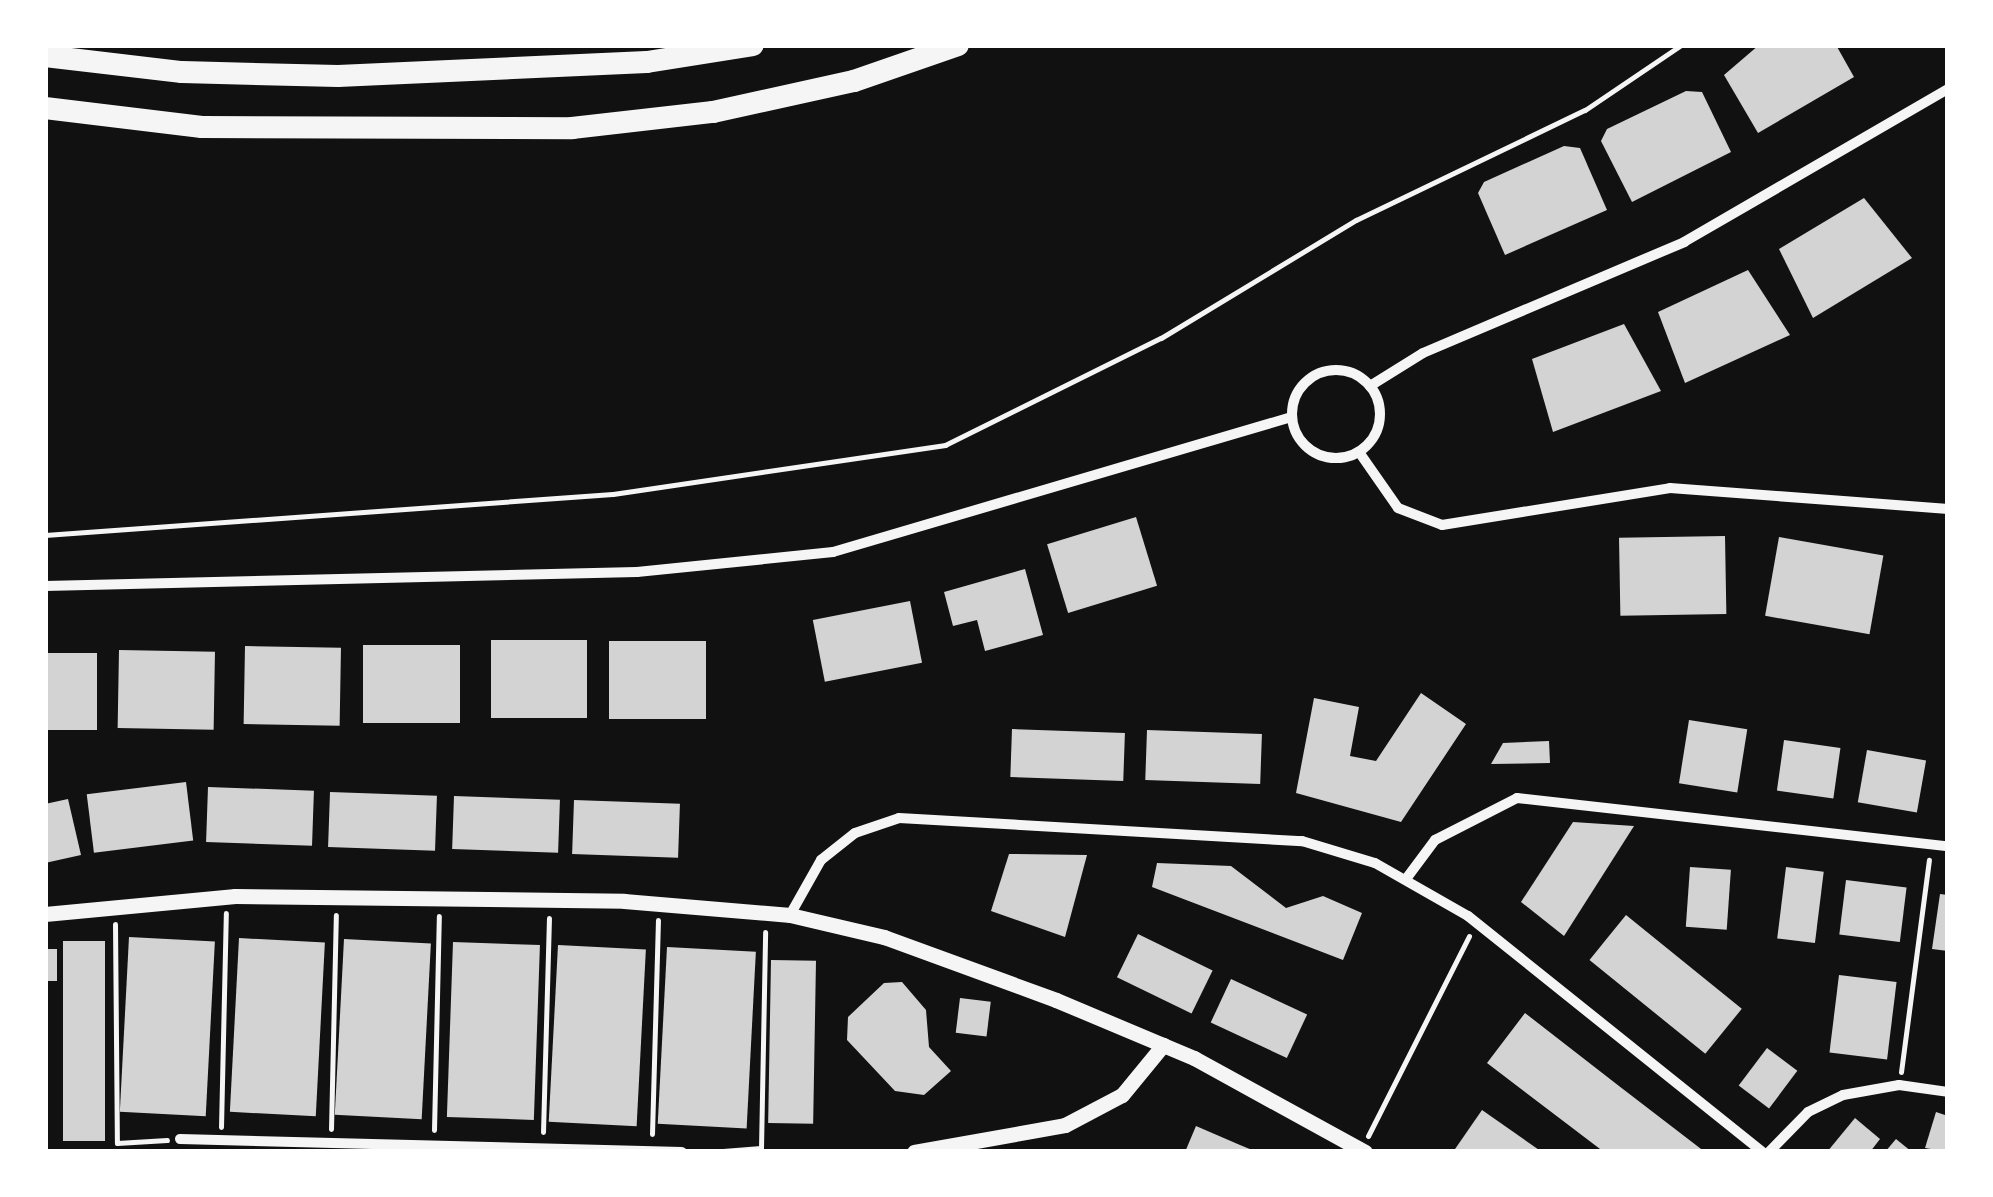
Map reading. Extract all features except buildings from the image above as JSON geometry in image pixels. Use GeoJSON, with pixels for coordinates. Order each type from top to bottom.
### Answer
{"type":"FeatureCollection","features":[{"type":"Feature","properties":{"kind":"highway"},"geometry":{"type":"LineString","coordinates":[[50,56],[182,72],[502,73],[753,45]]}},
{"type":"Feature","properties":{"kind":"highway"},"geometry":{"type":"LineString","coordinates":[[45,108],[202,127],[572,128],[730,108],[854,82],[958,45]]}},
{"type":"Feature","properties":{"kind":"street"},"geometry":{"type":"LineString","coordinates":[[1370,386],[1423,353],[1684,242],[1948,89]]}},
{"type":"Feature","properties":{"kind":"street"},"geometry":{"type":"LineString","coordinates":[[1347,372],[1370,386],[1378,429],[1359,452],[1316,453],[1292,417],[1299,390],[1320,373],[1347,372]]}},
{"type":"Feature","properties":{"kind":"street"},"geometry":{"type":"LineString","coordinates":[[45,586],[637,572],[833,552],[1292,417]]}},
{"type":"Feature","properties":{"kind":"street"},"geometry":{"type":"LineString","coordinates":[[1359,452],[1398,508],[1442,525],[1619,492],[1727,486],[1948,510]]}},
{"type":"Feature","properties":{"kind":"street"},"geometry":{"type":"LineString","coordinates":[[1406,879],[1435,840],[1517,798],[1948,846]]}},
{"type":"Feature","properties":{"kind":"street"},"geometry":{"type":"LineString","coordinates":[[790,915],[821,860],[854,834],[899,818],[1264,835],[1340,850],[1406,879],[1476,922],[1766,1152],[1822,1103],[1900,1085],[1948,1092]]}},
{"type":"Feature","properties":{"kind":"street"},"geometry":{"type":"LineString","coordinates":[[45,914],[114,902],[226,896],[658,903],[790,915],[928,952],[1163,1045],[1363,1150]]}},
{"type":"Feature","properties":{"kind":"street"},"geometry":{"type":"LineString","coordinates":[[914,1152],[1065,1125],[1122,1095],[1163,1045]]}},
{"type":"Feature","properties":{"kind":"street"},"geometry":{"type":"LineString","coordinates":[[180,1139],[652,1147],[682,1152]]}},
{"type":"Feature","properties":{"kind":"path"},"geometry":{"type":"LineString","coordinates":[[45,535],[613,494],[945,445],[1162,338],[1356,220],[1585,110],[1681,45]]}},
{"type":"Feature","properties":{"kind":"path"},"geometry":{"type":"LineString","coordinates":[[1900,1085],[1931,843]]}},
{"type":"Feature","properties":{"kind":"path"},"geometry":{"type":"LineString","coordinates":[[220,1140],[226,896]]}},
{"type":"Feature","properties":{"kind":"path"},"geometry":{"type":"LineString","coordinates":[[331,1142],[336,898]]}},
{"type":"Feature","properties":{"kind":"path"},"geometry":{"type":"LineString","coordinates":[[434,1143],[440,899]]}},
{"type":"Feature","properties":{"kind":"path"},"geometry":{"type":"LineString","coordinates":[[542,1145],[550,900]]}},
{"type":"Feature","properties":{"kind":"path"},"geometry":{"type":"LineString","coordinates":[[114,902],[117,1144],[180,1139]]}},
{"type":"Feature","properties":{"kind":"path"},"geometry":{"type":"LineString","coordinates":[[652,1147],[658,903]]}},
{"type":"Feature","properties":{"kind":"path"},"geometry":{"type":"LineString","coordinates":[[710,1152],[761,1148],[766,912]]}},
{"type":"Feature","properties":{"kind":"path"},"geometry":{"type":"LineString","coordinates":[[1363,1150],[1476,922]]}}]}
